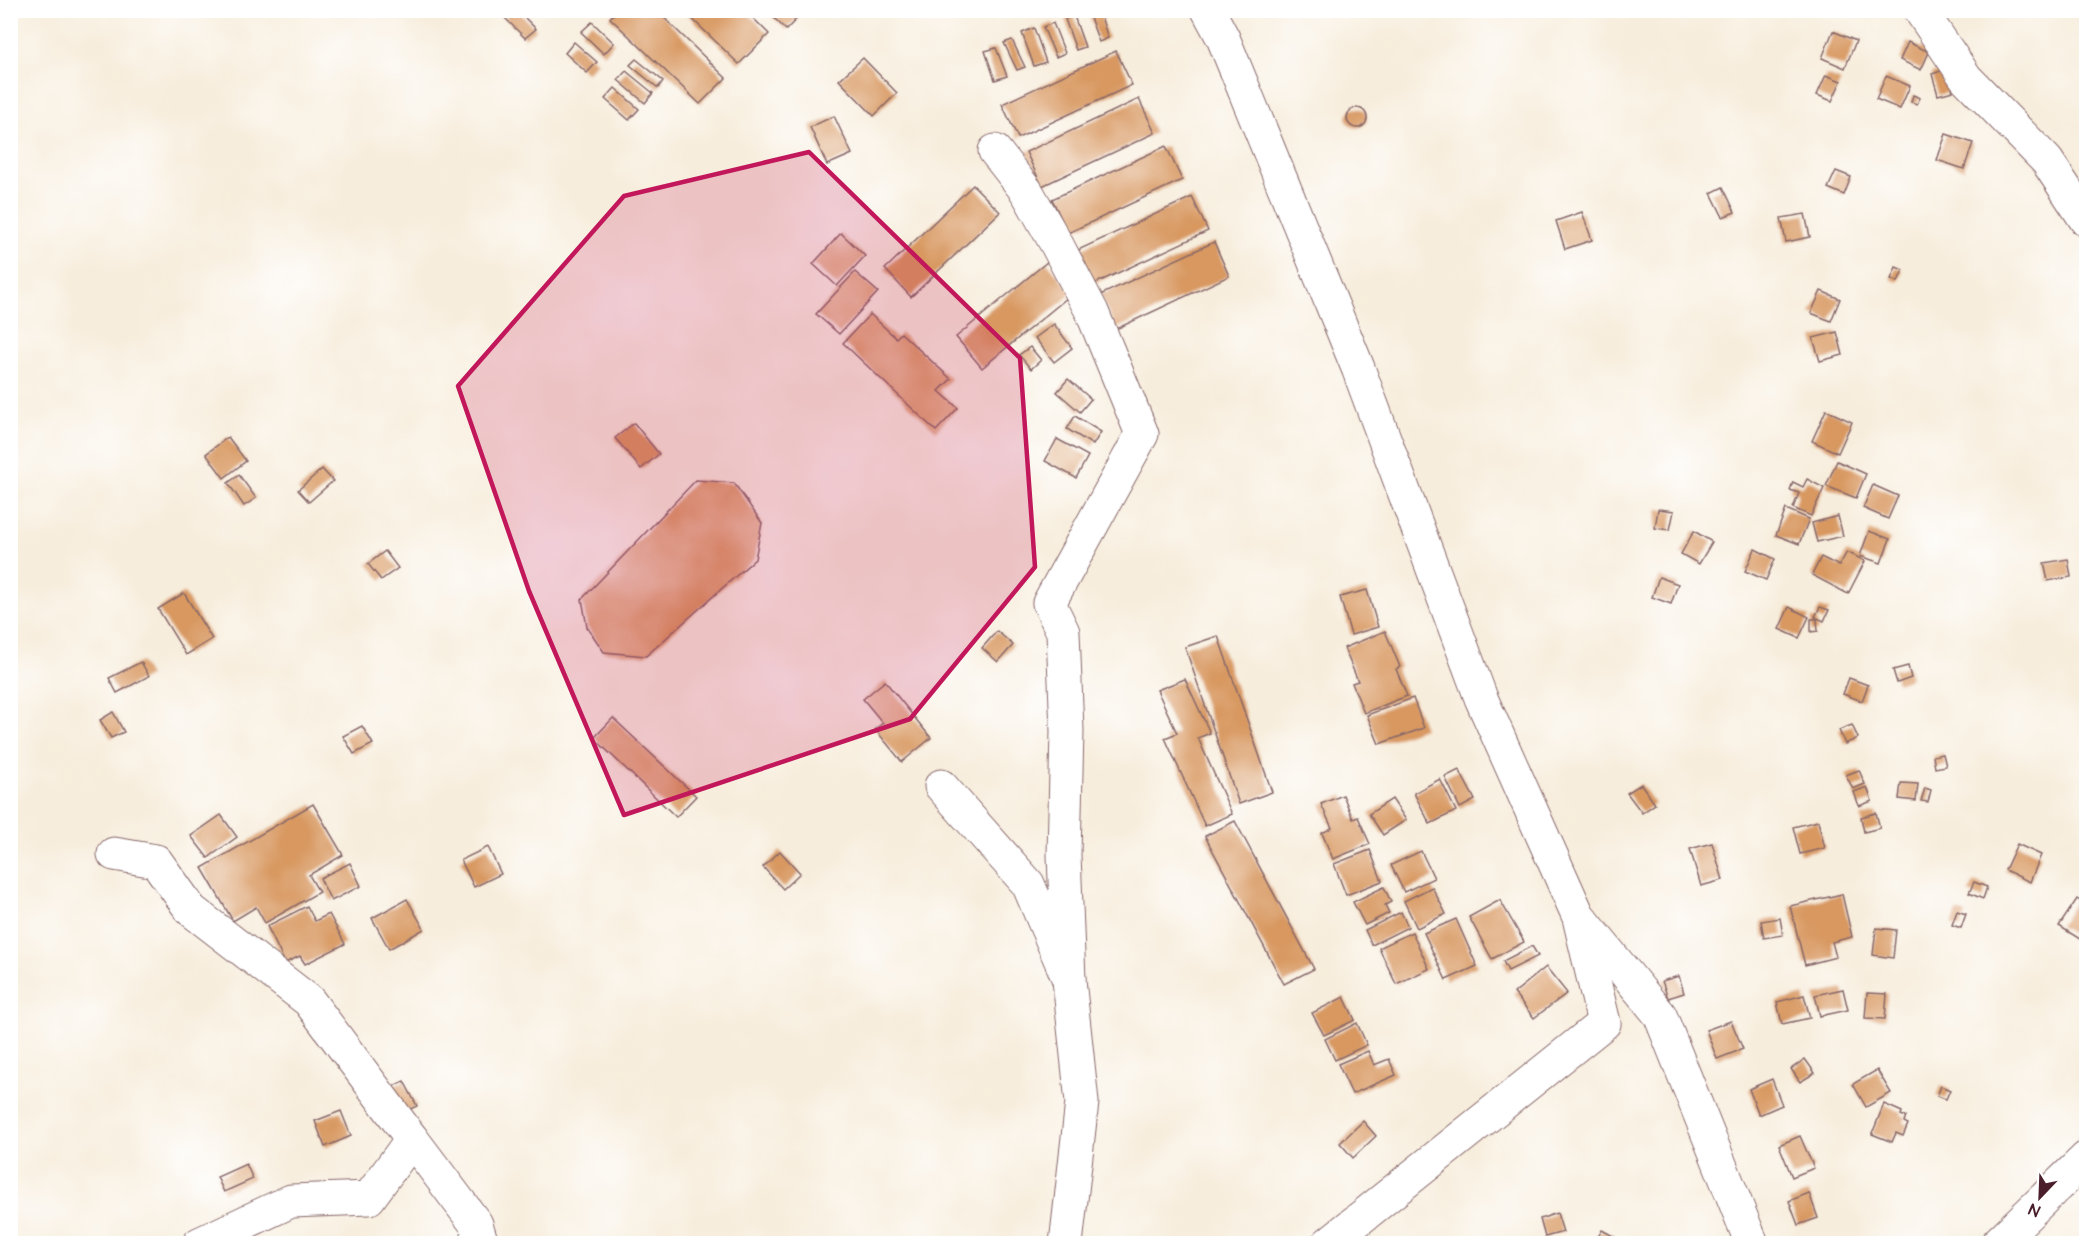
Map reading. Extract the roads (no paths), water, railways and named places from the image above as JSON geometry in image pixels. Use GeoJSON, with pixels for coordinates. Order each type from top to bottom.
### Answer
{"type":"FeatureCollection","features":[{"type":"Feature","properties":{"kind":"street"},"geometry":{"type":"LineString","coordinates":[[1208,10],[1223,38],[1358,368],[1481,698],[1578,915],[1604,1023],[1328,1244]]}},
{"type":"Feature","properties":{"kind":"street"},"geometry":{"type":"LineString","coordinates":[[1920,10],[1966,78],[2047,161],[2086,220]]}},
{"type":"Feature","properties":{"kind":"street"},"geometry":{"type":"LineString","coordinates":[[995,151],[1027,192],[1092,312],[1142,434],[1049,603],[1063,632],[1067,730],[1064,855],[1069,980],[1082,1102],[1066,1244]]}},
{"type":"Feature","properties":{"kind":"street"},"geometry":{"type":"LineString","coordinates":[[941,786],[1028,884],[1069,980]]}},
{"type":"Feature","properties":{"kind":"street"},"geometry":{"type":"LineString","coordinates":[[114,854],[156,861],[191,910],[309,1001],[476,1224],[482,1244]]}},
{"type":"Feature","properties":{"kind":"street"},"geometry":{"type":"LineString","coordinates":[[1578,915],[1660,1015],[1752,1244]]}},
{"type":"Feature","properties":{"kind":"street"},"geometry":{"type":"LineString","coordinates":[[199,1244],[291,1202],[369,1198],[412,1139]]}},
{"type":"Feature","properties":{"kind":"street"},"geometry":{"type":"LineString","coordinates":[[1997,1244],[2086,1158]]}}]}
